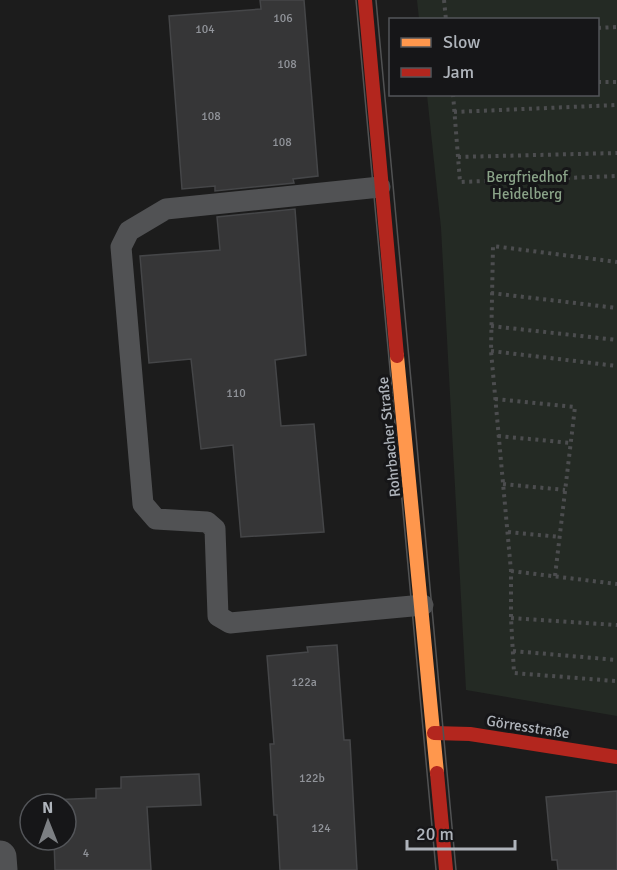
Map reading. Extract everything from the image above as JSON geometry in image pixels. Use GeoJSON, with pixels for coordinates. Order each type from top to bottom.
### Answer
{"type":"FeatureCollection","features":[{"type":"Feature","properties":{"kind":"main road","name":"Rohrbacher Straße"},"geometry":{"type":"LineString","coordinates":[[365,0],[380,187],[423,605],[446,870]]}},
{"type":"Feature","properties":{"kind":"main road","name":"Görresstraße"},"geometry":{"type":"LineString","coordinates":[[434,733],[470,734],[617,757]]}},
{"type":"Feature","properties":{"kind":"street"},"geometry":{"type":"LineString","coordinates":[[0,856],[1,870]]}},
{"type":"Feature","properties":{"kind":"lane"},"geometry":{"type":"LineString","coordinates":[[380,187],[166,208],[129,231],[121,247],[143,504],[156,519],[207,522],[215,529],[218,616],[230,623],[423,605]]}},
{"type":"Feature","properties":{"kind":"path"},"geometry":{"type":"LineString","coordinates":[[444,0],[446,18]]}},
{"type":"Feature","properties":{"kind":"path"},"geometry":{"type":"LineString","coordinates":[[599,28],[617,27]]}},
{"type":"Feature","properties":{"kind":"path"},"geometry":{"type":"LineString","coordinates":[[599,82],[617,82]]}},
{"type":"Feature","properties":{"kind":"path"},"geometry":{"type":"LineString","coordinates":[[453,96],[460,182],[617,176]]}},
{"type":"Feature","properties":{"kind":"path"},"geometry":{"type":"LineString","coordinates":[[454,112],[617,105]]}},
{"type":"Feature","properties":{"kind":"path"},"geometry":{"type":"LineString","coordinates":[[458,157],[617,153]]}},
{"type":"Feature","properties":{"kind":"path"},"geometry":{"type":"LineString","coordinates":[[617,262],[493,246],[491,293],[491,351],[511,571],[514,673],[616,681],[617,674]]}},
{"type":"Feature","properties":{"kind":"path"},"geometry":{"type":"LineString","coordinates":[[491,293],[617,308]]}},
{"type":"Feature","properties":{"kind":"path"},"geometry":{"type":"LineString","coordinates":[[491,326],[617,340]]}},
{"type":"Feature","properties":{"kind":"path"},"geometry":{"type":"LineString","coordinates":[[491,351],[617,366]]}},
{"type":"Feature","properties":{"kind":"path"},"geometry":{"type":"LineString","coordinates":[[495,399],[575,407],[555,576]]}},
{"type":"Feature","properties":{"kind":"path"},"geometry":{"type":"LineString","coordinates":[[498,436],[571,443]]}},
{"type":"Feature","properties":{"kind":"path"},"geometry":{"type":"LineString","coordinates":[[503,484],[565,490]]}},
{"type":"Feature","properties":{"kind":"path"},"geometry":{"type":"LineString","coordinates":[[508,532],[560,537]]}},
{"type":"Feature","properties":{"kind":"path"},"geometry":{"type":"LineString","coordinates":[[511,571],[617,584]]}},
{"type":"Feature","properties":{"kind":"path"},"geometry":{"type":"LineString","coordinates":[[511,618],[617,626]]}},
{"type":"Feature","properties":{"kind":"path"},"geometry":{"type":"LineString","coordinates":[[513,651],[617,660]]}},
{"type":"Feature","properties":{"kind":"green space","name":"Bergfriedhof Heidelberg"},"geometry":{"type":"Polygon","coordinates":[[[417,0],[617,0],[617,716],[466,690],[441,228],[427,96],[599,96],[599,18],[419,18],[417,0]]]}},
{"type":"Feature","properties":{"kind":"building"},"geometry":{"type":"Polygon","coordinates":[[[260,0],[304,0],[318,176],[293,179],[294,183],[215,191],[215,186],[182,189],[169,16],[261,9],[260,0]]]}},
{"type":"Feature","properties":{"kind":"building"},"geometry":{"type":"Polygon","coordinates":[[[295,209],[306,355],[275,360],[281,426],[314,424],[324,532],[241,537],[233,445],[201,449],[191,359],[149,363],[140,256],[220,250],[217,217],[295,209]]]}},
{"type":"Feature","properties":{"kind":"building"},"geometry":{"type":"Polygon","coordinates":[[[337,645],[344,740],[350,740],[357,870],[280,870],[277,815],[274,815],[270,744],[274,744],[267,656],[308,652],[307,647],[337,645]]]}},
{"type":"Feature","properties":{"kind":"building"},"geometry":{"type":"Polygon","coordinates":[[[199,774],[201,805],[147,807],[151,870],[55,870],[54,852],[78,852],[78,799],[96,798],[96,789],[121,788],[121,777],[199,774]]]}},
{"type":"Feature","properties":{"kind":"building"},"geometry":{"type":"Polygon","coordinates":[[[617,791],[617,870],[558,870],[557,860],[552,860],[546,797],[617,791]]]}},
{"type":"Feature","properties":{"kind":"tram line"},"geometry":{"type":"LineString","coordinates":[[356,0],[436,870]]}},
{"type":"Feature","properties":{"kind":"tram line"},"geometry":{"type":"LineString","coordinates":[[376,0],[456,870]]}},
{"type":"Feature","properties":{"kind":"traffic: slow"},"geometry":{"type":"LineString","coordinates":[[397,356],[437,773]]}},
{"type":"Feature","properties":{"kind":"traffic: jam"},"geometry":{"type":"LineString","coordinates":[[365,0],[397,356]]}},
{"type":"Feature","properties":{"kind":"traffic: jam"},"geometry":{"type":"LineString","coordinates":[[434,733],[470,734],[617,757]]}},
{"type":"Feature","properties":{"kind":"traffic: jam"},"geometry":{"type":"LineString","coordinates":[[437,773],[446,870]]}}]}
